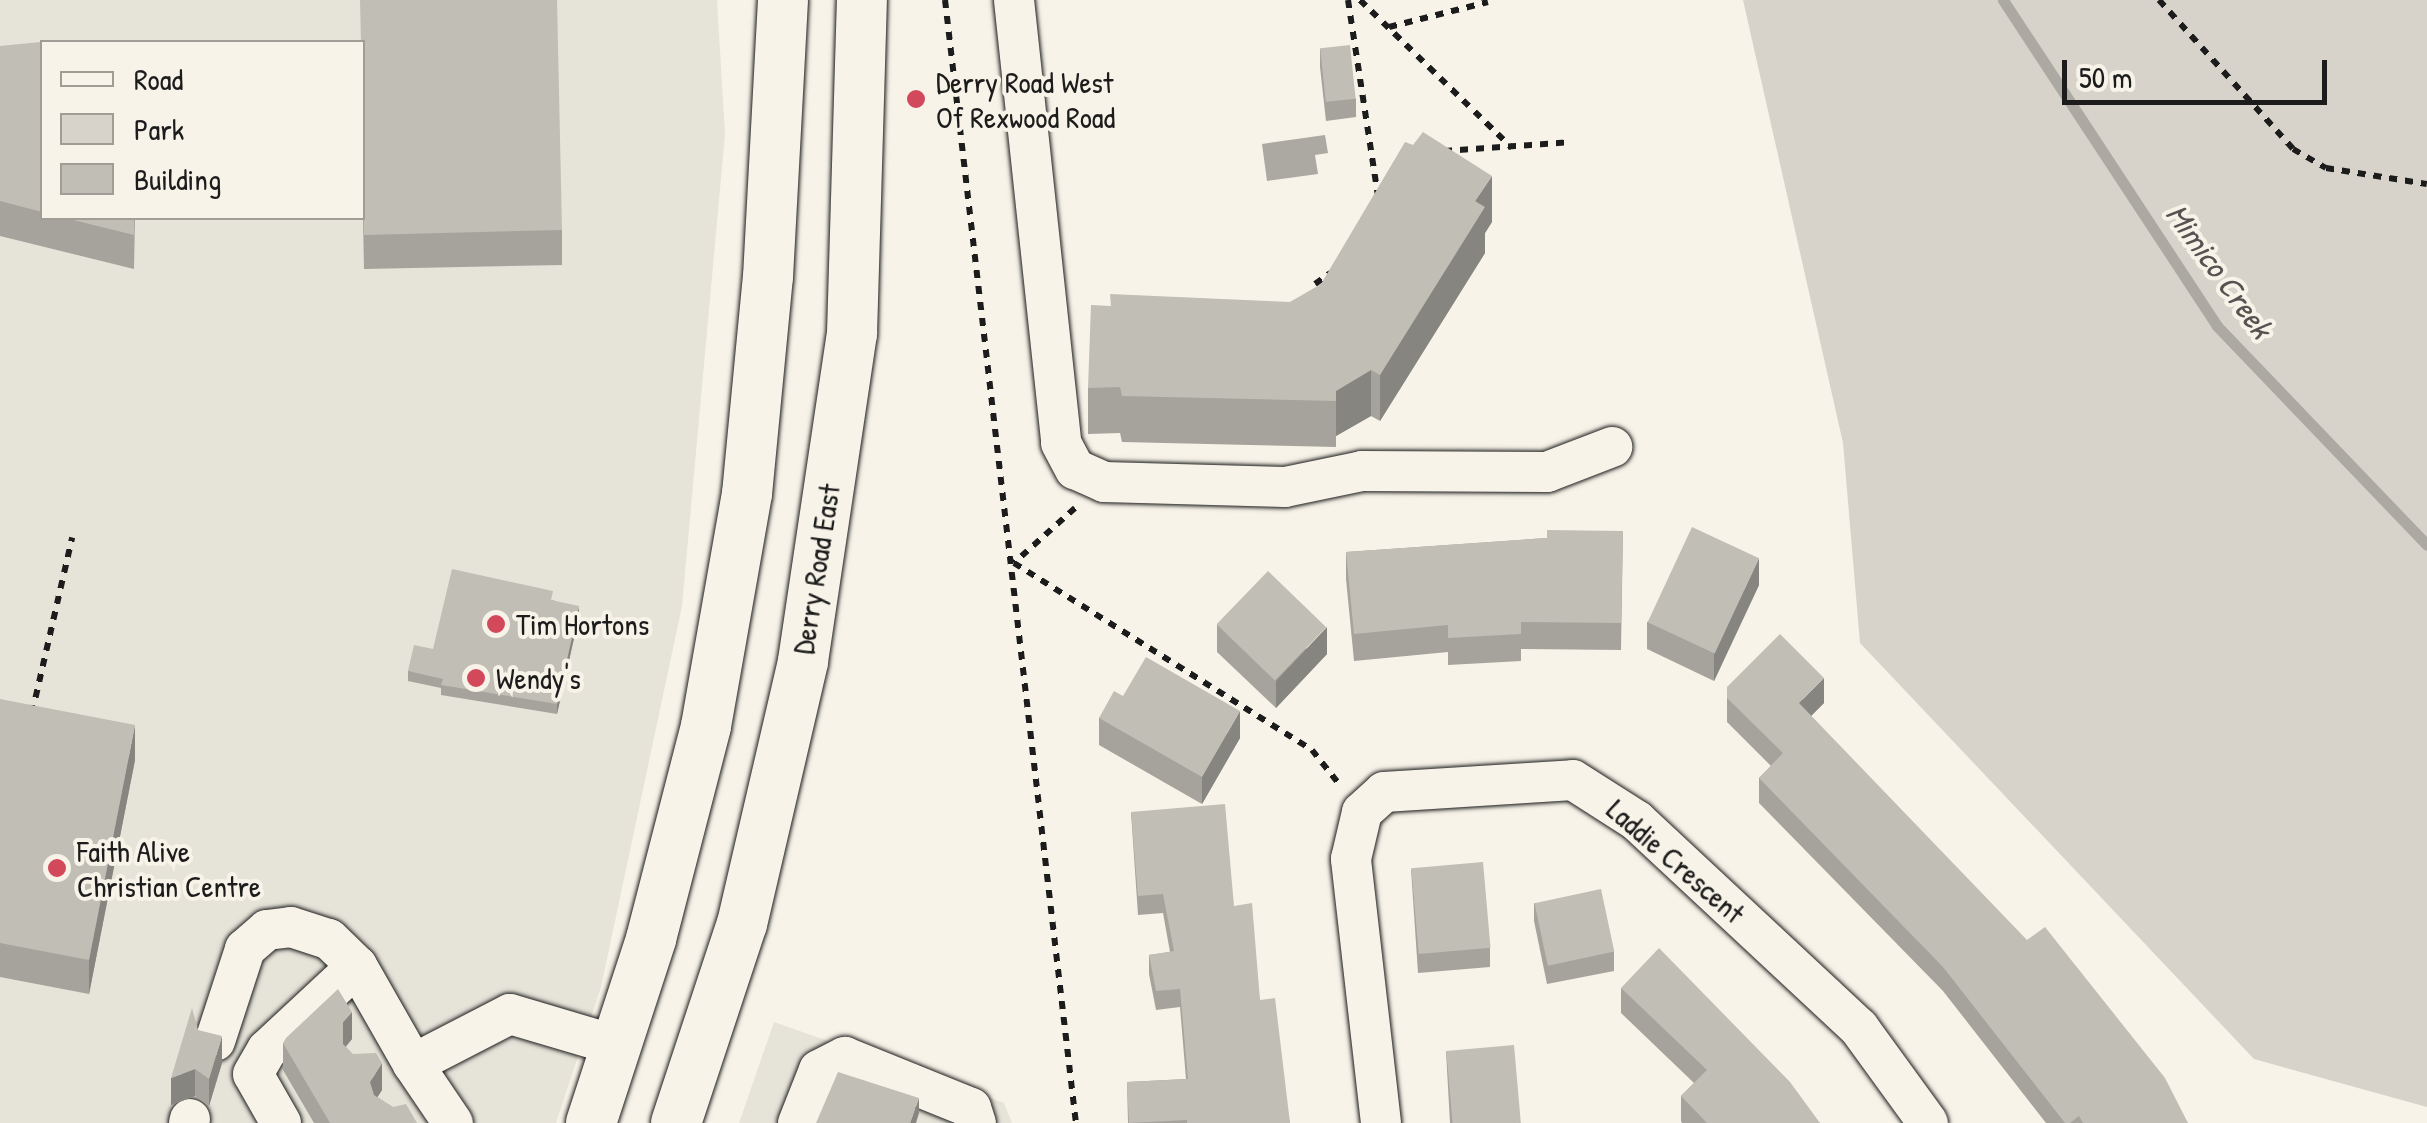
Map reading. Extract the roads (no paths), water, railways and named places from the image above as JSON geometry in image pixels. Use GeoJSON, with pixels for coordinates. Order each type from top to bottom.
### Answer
{"type":"FeatureCollection","features":[{"type":"Feature","properties":{"kind":"main road"},"geometry":{"type":"LineString","coordinates":[[591,1123],[618,1046],[706,726],[747,494],[768,278],[783,0]]}},
{"type":"Feature","properties":{"kind":"main road","name":"Derry Road East"},"geometry":{"type":"LineString","coordinates":[[688,1118],[742,924],[802,661],[852,334],[862,0]]}},
{"type":"Feature","properties":{"kind":"street"},"geometry":{"type":"LineString","coordinates":[[1014,0],[1062,443],[1075,469],[1104,482],[1285,486],[1362,472],[1548,472],[1612,447]]}},
{"type":"Feature","properties":{"kind":"street","name":"Laddie Crescent"},"geometry":{"type":"LineString","coordinates":[[1381,1123],[1351,859],[1362,812],[1384,792],[1573,780],[1637,820],[1859,1028],[1928,1123]]}},
{"type":"Feature","properties":{"kind":"street"},"geometry":{"type":"LineString","coordinates":[[215,1041],[245,949],[267,930],[291,927],[328,938],[357,966],[401,1064],[453,1123]]}},
{"type":"Feature","properties":{"kind":"street"},"geometry":{"type":"LineString","coordinates":[[284,1110],[252,1074],[267,1050],[357,966]]}},
{"type":"Feature","properties":{"kind":"street"},"geometry":{"type":"LineString","coordinates":[[401,1064],[510,1014],[618,1046]]}},
{"type":"Feature","properties":{"kind":"street"},"geometry":{"type":"LineString","coordinates":[[798,1123],[819,1070],[845,1057],[971,1108],[976,1123]]}},
{"type":"Feature","properties":{"kind":"street"},"geometry":{"type":"LineString","coordinates":[[394,1110],[401,1064]]}},
{"type":"Feature","properties":{"kind":"waterway","name":"Mimico Creek"},"geometry":{"type":"LineString","coordinates":[[2003,0],[2217,326],[2427,545]]}},
{"type":"Feature","properties":{"kind":"place","name":"Derry Road West Of Rexwood Road"},"geometry":{"type":"Point","coordinates":[916,99]}},
{"type":"Feature","properties":{"kind":"place","name":"Tim Hortons"},"geometry":{"type":"Point","coordinates":[496,624]}},
{"type":"Feature","properties":{"kind":"place","name":"Wendy's"},"geometry":{"type":"Point","coordinates":[476,678]}},
{"type":"Feature","properties":{"kind":"place","name":"Faith Alive Christian Centre"},"geometry":{"type":"Point","coordinates":[57,868]}}]}
